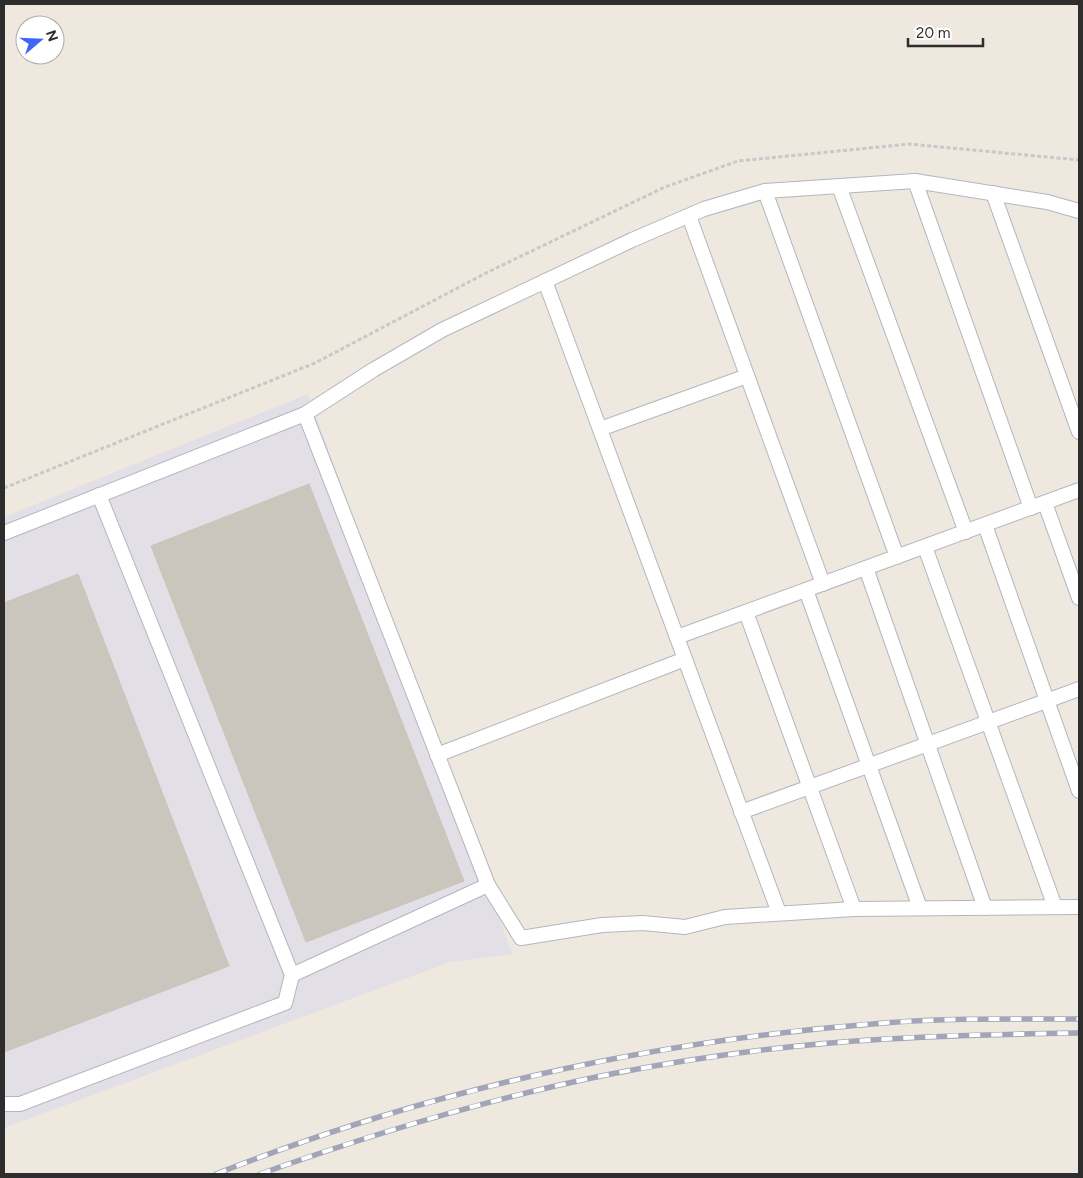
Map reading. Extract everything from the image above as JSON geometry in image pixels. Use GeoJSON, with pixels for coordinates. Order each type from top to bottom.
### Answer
{"type":"FeatureCollection","features":[{"type":"Feature","properties":{"kind":"lane"},"geometry":{"type":"LineString","coordinates":[[915,181],[1031,508]]}},
{"type":"Feature","properties":{"kind":"lane"},"geometry":{"type":"LineString","coordinates":[[4,532],[305,414],[373,370],[442,330],[545,280],[704,209],[765,191],[915,181],[1047,202],[1078,214]]}},
{"type":"Feature","properties":{"kind":"lane"},"geometry":{"type":"LineString","coordinates":[[839,186],[966,532]]}},
{"type":"Feature","properties":{"kind":"lane"},"geometry":{"type":"LineString","coordinates":[[765,191],[897,557]]}},
{"type":"Feature","properties":{"kind":"lane"},"geometry":{"type":"LineString","coordinates":[[993,193],[1079,432]]}},
{"type":"Feature","properties":{"kind":"lane"},"geometry":{"type":"LineString","coordinates":[[688,216],[823,584]]}},
{"type":"Feature","properties":{"kind":"lane"},"geometry":{"type":"LineString","coordinates":[[545,280],[779,913]]}},
{"type":"Feature","properties":{"kind":"lane"},"geometry":{"type":"LineString","coordinates":[[600,429],[747,376]]}},
{"type":"Feature","properties":{"kind":"lane"},"geometry":{"type":"LineString","coordinates":[[305,414],[488,885],[521,938],[602,925],[643,923],[686,927],[725,917],[779,913],[854,909],[1079,907]]}},
{"type":"Feature","properties":{"kind":"lane"},"geometry":{"type":"LineString","coordinates":[[677,637],[1079,490]]}},
{"type":"Feature","properties":{"kind":"lane"},"geometry":{"type":"LineString","coordinates":[[4,1104],[20,1104],[285,1003],[292,975],[99,495]]}},
{"type":"Feature","properties":{"kind":"lane"},"geometry":{"type":"LineString","coordinates":[[1045,503],[1079,598]]}},
{"type":"Feature","properties":{"kind":"lane"},"geometry":{"type":"LineString","coordinates":[[985,525],[1079,791]]}},
{"type":"Feature","properties":{"kind":"lane"},"geometry":{"type":"LineString","coordinates":[[925,547],[1055,907]]}},
{"type":"Feature","properties":{"kind":"lane"},"geometry":{"type":"LineString","coordinates":[[866,568],[929,743],[985,908]]}},
{"type":"Feature","properties":{"kind":"lane"},"geometry":{"type":"LineString","coordinates":[[806,590],[920,908]]}},
{"type":"Feature","properties":{"kind":"lane"},"geometry":{"type":"LineString","coordinates":[[746,612],[854,909]]}},
{"type":"Feature","properties":{"kind":"lane"},"geometry":{"type":"LineString","coordinates":[[437,755],[685,660]]}},
{"type":"Feature","properties":{"kind":"lane"},"geometry":{"type":"LineString","coordinates":[[741,812],[1079,689]]}},
{"type":"Feature","properties":{"kind":"lane"},"geometry":{"type":"LineString","coordinates":[[292,975],[488,885]]}},
{"type":"Feature","properties":{"kind":"shaded area"},"geometry":{"type":"Polygon","coordinates":[[[308,394],[512,954],[450,962],[4,1128],[4,517],[308,394]]]}},
{"type":"Feature","properties":{"kind":"building"},"geometry":{"type":"Polygon","coordinates":[[[309,484],[464,881],[306,942],[151,546],[309,484]]]}},
{"type":"Feature","properties":{"kind":"building"},"geometry":{"type":"Polygon","coordinates":[[[78,574],[229,966],[4,1052],[4,603],[78,574]]]}},
{"type":"Feature","properties":{"kind":"railway"},"geometry":{"type":"LineString","coordinates":[[216,1174],[378,1117],[544,1073],[629,1056],[713,1042],[799,1031],[908,1021],[1079,1019]]}},
{"type":"Feature","properties":{"kind":"railway"},"geometry":{"type":"LineString","coordinates":[[260,1174],[346,1144],[478,1105],[644,1068],[748,1052],[852,1041],[1079,1033]]}}]}
